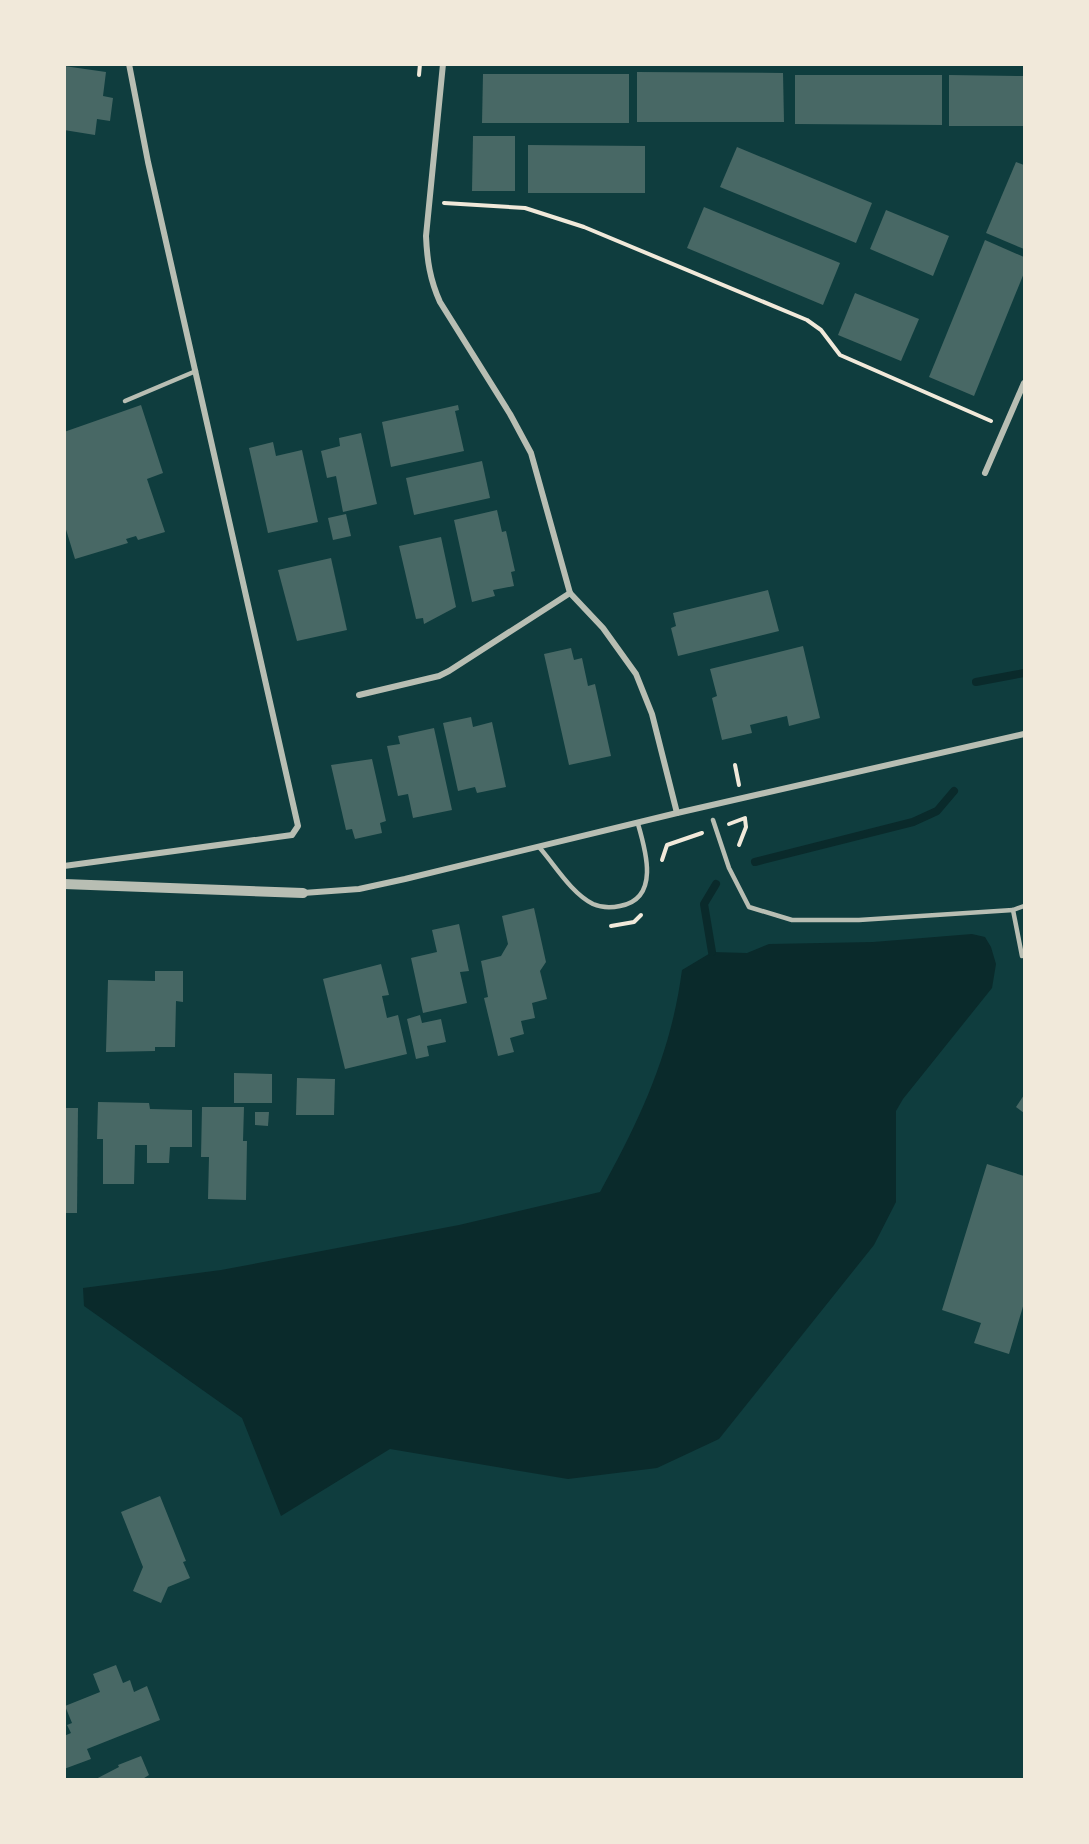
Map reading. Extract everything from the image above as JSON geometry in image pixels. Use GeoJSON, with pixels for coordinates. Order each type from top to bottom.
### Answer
{"type":"FeatureCollection","features":[{"type":"Feature","properties":{"kind":"street"},"geometry":{"type":"LineString","coordinates":[[64,866],[292,835],[298,826],[148,162],[129,64]]}},
{"type":"Feature","properties":{"kind":"street"},"geometry":{"type":"LineString","coordinates":[[443,64],[426,236],[427,263],[440,302],[510,414],[531,453],[570,593],[603,628],[636,674],[652,714],[677,813]]}},
{"type":"Feature","properties":{"kind":"street"},"geometry":{"type":"LineString","coordinates":[[986,473],[1024,383]]}},
{"type":"Feature","properties":{"kind":"street"},"geometry":{"type":"LineString","coordinates":[[359,695],[439,676],[570,593]]}},
{"type":"Feature","properties":{"kind":"street"},"geometry":{"type":"LineString","coordinates":[[64,884],[303,893],[370,886],[1024,734]]}},
{"type":"Feature","properties":{"kind":"lane"},"geometry":{"type":"LineString","coordinates":[[125,401],[196,370]]}},
{"type":"Feature","properties":{"kind":"lane"},"geometry":{"type":"LineString","coordinates":[[713,820],[714,829],[729,868],[749,907],[792,920],[859,920],[1013,910],[1024,906]]}},
{"type":"Feature","properties":{"kind":"lane"},"geometry":{"type":"LineString","coordinates":[[539,847],[576,890],[593,903],[611,908],[625,905],[642,894],[647,876],[647,854],[638,824]]}},
{"type":"Feature","properties":{"kind":"lane"},"geometry":{"type":"LineString","coordinates":[[1013,910],[1022,956]]}},
{"type":"Feature","properties":{"kind":"path"},"geometry":{"type":"LineString","coordinates":[[419,75],[420,64]]}},
{"type":"Feature","properties":{"kind":"path"},"geometry":{"type":"LineString","coordinates":[[444,203],[525,208],[584,227],[807,320],[821,330],[840,355],[991,421]]}},
{"type":"Feature","properties":{"kind":"path"},"geometry":{"type":"LineString","coordinates":[[735,765],[737,780]]}},
{"type":"Feature","properties":{"kind":"path"},"geometry":{"type":"LineString","coordinates":[[729,868],[739,864],[738,842],[746,827],[745,810]]}},
{"type":"Feature","properties":{"kind":"path"},"geometry":{"type":"LineString","coordinates":[[661,862],[667,845],[745,818]]}},
{"type":"Feature","properties":{"kind":"path"},"geometry":{"type":"LineString","coordinates":[[611,926],[634,922],[642,914]]}},
{"type":"Feature","properties":{"kind":"water"},"geometry":{"type":"Polygon","coordinates":[[[972,934],[985,937],[991,947],[996,964],[992,988],[903,1099],[896,1111],[896,1202],[874,1245],[719,1439],[657,1468],[568,1479],[390,1449],[281,1516],[242,1418],[84,1306],[83,1288],[221,1270],[459,1225],[600,1192],[641,1112],[662,1058],[677,1001],[682,970],[712,952],[747,953],[769,944],[873,942],[972,934]]]}},
{"type":"Feature","properties":{"kind":"building"},"geometry":{"type":"Polygon","coordinates":[[[64,66],[106,72],[103,96],[113,98],[110,121],[97,119],[95,135],[64,130],[64,66]]]}},
{"type":"Feature","properties":{"kind":"building"},"geometry":{"type":"Polygon","coordinates":[[[637,72],[783,73],[784,122],[637,122],[637,72]]]}},
{"type":"Feature","properties":{"kind":"building"},"geometry":{"type":"Polygon","coordinates":[[[483,74],[629,74],[629,123],[482,123],[483,74]]]}},
{"type":"Feature","properties":{"kind":"building"},"geometry":{"type":"Polygon","coordinates":[[[795,75],[942,75],[942,125],[795,124],[795,75]]]}},
{"type":"Feature","properties":{"kind":"building"},"geometry":{"type":"Polygon","coordinates":[[[949,75],[1024,76],[1024,126],[949,126],[949,75]]]}},
{"type":"Feature","properties":{"kind":"building"},"geometry":{"type":"Polygon","coordinates":[[[473,136],[515,136],[515,191],[472,191],[473,136]]]}},
{"type":"Feature","properties":{"kind":"building"},"geometry":{"type":"Polygon","coordinates":[[[528,145],[645,146],[645,193],[528,193],[528,145]]]}},
{"type":"Feature","properties":{"kind":"building"},"geometry":{"type":"Polygon","coordinates":[[[737,147],[872,203],[856,243],[720,187],[737,147]]]}},
{"type":"Feature","properties":{"kind":"building"},"geometry":{"type":"Polygon","coordinates":[[[1016,162],[1024,165],[1024,249],[986,233],[1016,162]]]}},
{"type":"Feature","properties":{"kind":"building"},"geometry":{"type":"Polygon","coordinates":[[[704,207],[840,263],[823,305],[687,248],[704,207]]]}},
{"type":"Feature","properties":{"kind":"building"},"geometry":{"type":"Polygon","coordinates":[[[886,210],[949,236],[933,276],[870,249],[886,210]]]}},
{"type":"Feature","properties":{"kind":"building"},"geometry":{"type":"Polygon","coordinates":[[[985,240],[1024,257],[1024,273],[974,396],[929,377],[985,240]]]}},
{"type":"Feature","properties":{"kind":"building"},"geometry":{"type":"Polygon","coordinates":[[[855,293],[919,319],[901,361],[838,335],[855,293]]]}},
{"type":"Feature","properties":{"kind":"building"},"geometry":{"type":"Polygon","coordinates":[[[141,405],[163,473],[147,479],[165,532],[138,540],[136,536],[126,539],[128,543],[75,559],[64,523],[64,432],[141,405]]]}},
{"type":"Feature","properties":{"kind":"building"},"geometry":{"type":"Polygon","coordinates":[[[458,405],[459,410],[455,411],[464,451],[391,467],[382,422],[458,405]]]}},
{"type":"Feature","properties":{"kind":"building"},"geometry":{"type":"Polygon","coordinates":[[[361,433],[377,504],[343,512],[336,476],[327,478],[321,451],[340,446],[339,438],[361,433]]]}},
{"type":"Feature","properties":{"kind":"building"},"geometry":{"type":"Polygon","coordinates":[[[273,442],[276,456],[302,450],[318,522],[268,533],[249,448],[273,442]]]}},
{"type":"Feature","properties":{"kind":"building"},"geometry":{"type":"Polygon","coordinates":[[[482,461],[490,498],[414,515],[406,478],[482,461]]]}},
{"type":"Feature","properties":{"kind":"building"},"geometry":{"type":"Polygon","coordinates":[[[497,510],[502,532],[506,531],[515,571],[511,572],[514,586],[493,590],[495,596],[472,602],[454,520],[497,510]]]}},
{"type":"Feature","properties":{"kind":"building"},"geometry":{"type":"Polygon","coordinates":[[[346,514],[351,536],[333,540],[328,518],[346,514]]]}},
{"type":"Feature","properties":{"kind":"building"},"geometry":{"type":"Polygon","coordinates":[[[441,537],[456,607],[424,624],[423,618],[416,619],[399,546],[441,537]]]}},
{"type":"Feature","properties":{"kind":"building"},"geometry":{"type":"Polygon","coordinates":[[[331,558],[347,630],[297,641],[278,570],[331,558]]]}},
{"type":"Feature","properties":{"kind":"building"},"geometry":{"type":"Polygon","coordinates":[[[768,590],[779,631],[678,656],[671,628],[676,626],[673,613],[768,590]]]}},
{"type":"Feature","properties":{"kind":"building"},"geometry":{"type":"Polygon","coordinates":[[[803,646],[820,718],[789,726],[787,716],[750,725],[752,733],[722,740],[712,698],[717,696],[710,669],[803,646]]]}},
{"type":"Feature","properties":{"kind":"building"},"geometry":{"type":"Polygon","coordinates":[[[571,648],[574,660],[582,658],[588,686],[595,684],[611,756],[569,765],[544,654],[571,648]]]}},
{"type":"Feature","properties":{"kind":"building"},"geometry":{"type":"Polygon","coordinates":[[[471,717],[473,727],[492,722],[506,787],[477,793],[475,787],[458,791],[443,723],[471,717]]]}},
{"type":"Feature","properties":{"kind":"building"},"geometry":{"type":"Polygon","coordinates":[[[434,728],[452,810],[413,818],[408,794],[398,796],[387,746],[400,744],[398,736],[434,728]]]}},
{"type":"Feature","properties":{"kind":"building"},"geometry":{"type":"Polygon","coordinates":[[[372,759],[386,821],[380,823],[382,833],[355,839],[352,829],[346,830],[331,765],[372,759]]]}},
{"type":"Feature","properties":{"kind":"building"},"geometry":{"type":"Polygon","coordinates":[[[534,908],[546,962],[540,971],[547,999],[532,1003],[535,1018],[521,1021],[524,1034],[510,1038],[514,1052],[498,1056],[484,998],[488,997],[481,961],[501,956],[508,944],[502,916],[534,908]]]}},
{"type":"Feature","properties":{"kind":"building"},"geometry":{"type":"Polygon","coordinates":[[[459,924],[469,971],[460,972],[467,1003],[423,1013],[411,958],[437,952],[432,930],[459,924]]]}},
{"type":"Feature","properties":{"kind":"building"},"geometry":{"type":"Polygon","coordinates":[[[381,964],[389,995],[382,996],[387,1018],[398,1015],[407,1054],[345,1069],[323,979],[381,964]]]}},
{"type":"Feature","properties":{"kind":"building"},"geometry":{"type":"Polygon","coordinates":[[[155,971],[183,971],[183,1002],[176,1001],[175,1047],[155,1047],[155,1051],[106,1052],[108,980],[155,981],[155,971]]]}},
{"type":"Feature","properties":{"kind":"building"},"geometry":{"type":"Polygon","coordinates":[[[420,1015],[422,1023],[441,1019],[446,1042],[427,1046],[429,1056],[416,1059],[407,1019],[420,1015]]]}},
{"type":"Feature","properties":{"kind":"building"},"geometry":{"type":"Polygon","coordinates":[[[234,1073],[272,1074],[272,1103],[234,1103],[234,1073]]]}},
{"type":"Feature","properties":{"kind":"building"},"geometry":{"type":"Polygon","coordinates":[[[297,1078],[335,1079],[334,1115],[296,1115],[297,1078]]]}},
{"type":"Feature","properties":{"kind":"building"},"geometry":{"type":"Polygon","coordinates":[[[1024,1095],[1024,1113],[1016,1107],[1024,1095]]]}},
{"type":"Feature","properties":{"kind":"building"},"geometry":{"type":"Polygon","coordinates":[[[98,1102],[149,1103],[150,1109],[192,1110],[192,1147],[170,1147],[169,1163],[147,1163],[147,1145],[135,1145],[134,1184],[103,1184],[103,1139],[97,1139],[98,1102]]]}},
{"type":"Feature","properties":{"kind":"building"},"geometry":{"type":"Polygon","coordinates":[[[202,1107],[244,1107],[243,1141],[247,1141],[246,1200],[208,1199],[209,1157],[201,1157],[202,1107]]]}},
{"type":"Feature","properties":{"kind":"building"},"geometry":{"type":"Polygon","coordinates":[[[64,1108],[78,1108],[77,1213],[64,1213],[64,1108]]]}},
{"type":"Feature","properties":{"kind":"building"},"geometry":{"type":"Polygon","coordinates":[[[255,1112],[269,1112],[268,1126],[255,1125],[255,1112]]]}},
{"type":"Feature","properties":{"kind":"building"},"geometry":{"type":"Polygon","coordinates":[[[987,1164],[1024,1176],[1024,1303],[1009,1354],[974,1343],[981,1323],[942,1310],[987,1164]]]}},
{"type":"Feature","properties":{"kind":"building"},"geometry":{"type":"Polygon","coordinates":[[[160,1496],[186,1561],[183,1562],[190,1578],[168,1587],[161,1603],[133,1591],[143,1567],[121,1512],[160,1496]]]}},
{"type":"Feature","properties":{"kind":"building"},"geometry":{"type":"Polygon","coordinates":[[[116,1665],[123,1683],[130,1680],[134,1692],[147,1686],[160,1720],[87,1749],[91,1759],[64,1769],[64,1736],[71,1733],[67,1725],[72,1723],[65,1706],[100,1692],[93,1674],[116,1665]]]}},
{"type":"Feature","properties":{"kind":"building"},"geometry":{"type":"Polygon","coordinates":[[[141,1756],[149,1775],[141,1780],[94,1780],[119,1767],[118,1765],[141,1756]]]}},
{"type":"Feature","properties":{"kind":"waterway"},"geometry":{"type":"LineString","coordinates":[[976,682],[1024,673]]}},
{"type":"Feature","properties":{"kind":"waterway"},"geometry":{"type":"LineString","coordinates":[[755,862],[913,822],[937,811],[954,791]]}},
{"type":"Feature","properties":{"kind":"waterway"},"geometry":{"type":"LineString","coordinates":[[712,952],[704,904],[716,884]]}}]}
